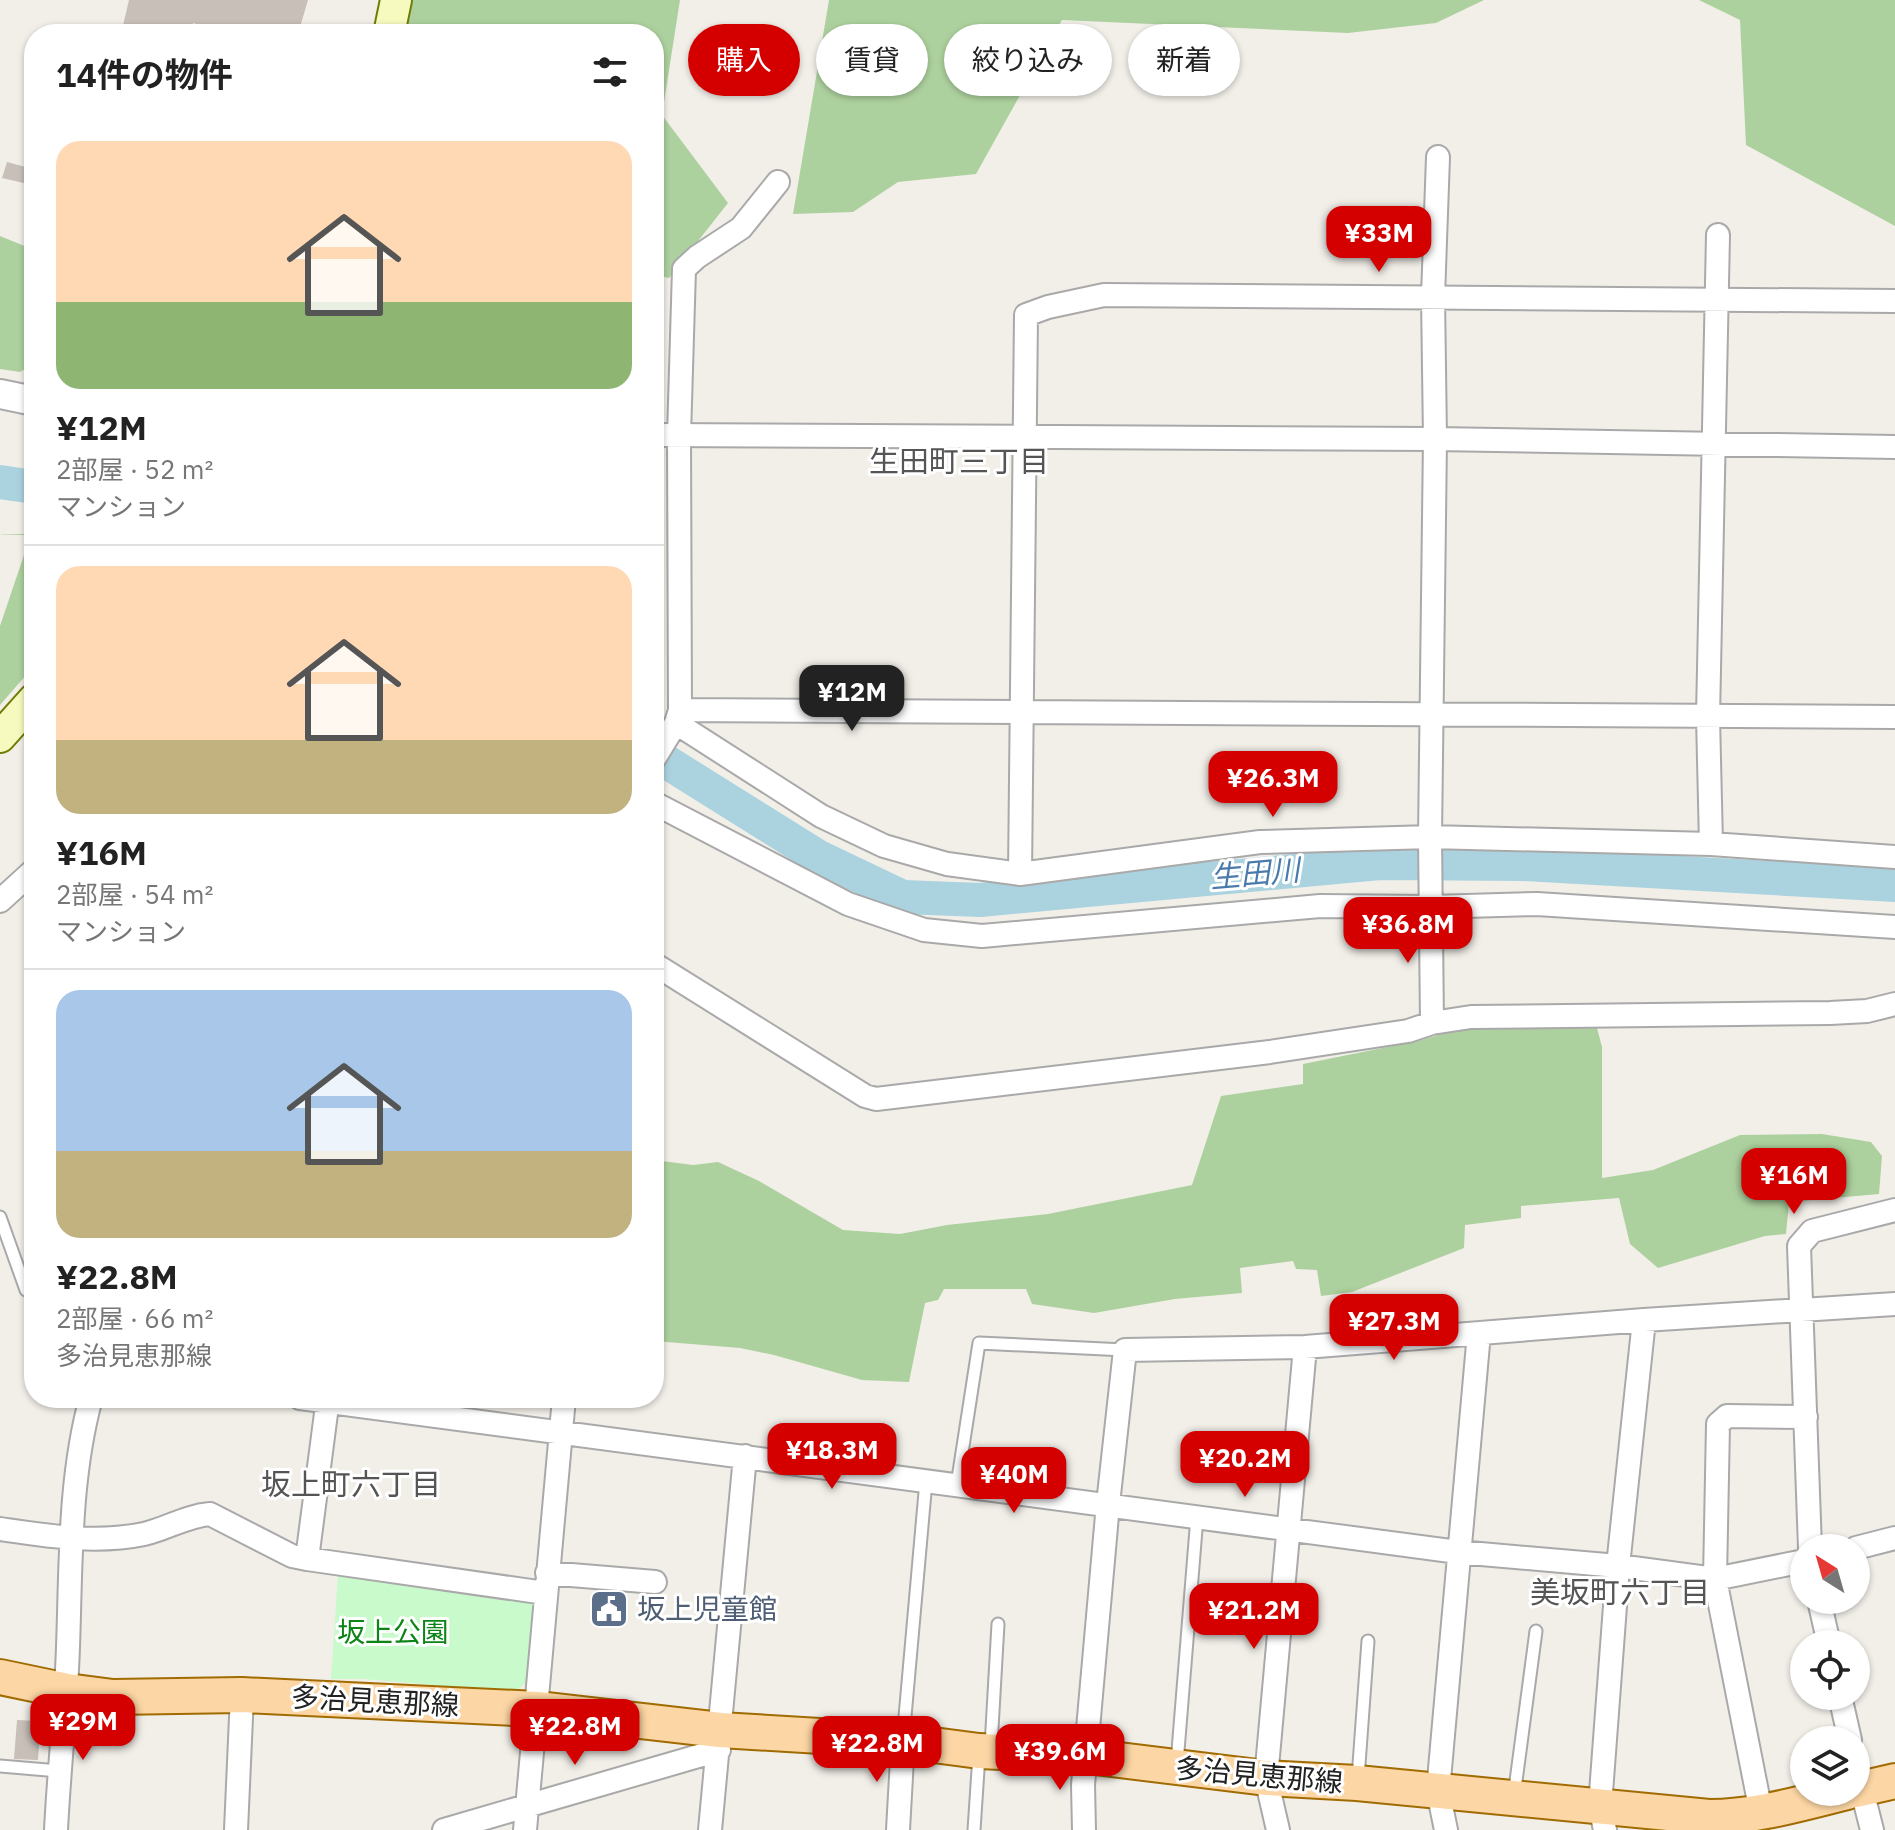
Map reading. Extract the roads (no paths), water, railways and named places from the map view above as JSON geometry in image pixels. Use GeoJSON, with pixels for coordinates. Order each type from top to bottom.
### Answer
{"type":"FeatureCollection","features":[{"type":"Feature","properties":{"kind":"main road"},"geometry":{"type":"LineString","coordinates":[[391,24],[396,0]]}},
{"type":"Feature","properties":{"kind":"main road"},"geometry":{"type":"LineString","coordinates":[[0,737],[24,710]]}},
{"type":"Feature","properties":{"kind":"main road","name":"多治見恵那線"},"geometry":{"type":"LineString","coordinates":[[0,1677],[113,1697],[242,1695],[537,1709],[719,1740],[903,1741],[985,1751],[1087,1756],[1266,1778],[1514,1797],[1602,1818],[1706,1826],[1790,1803]]}},
{"type":"Feature","properties":{"kind":"main road","name":"多治見恵那線"},"geometry":{"type":"LineString","coordinates":[[1870,1783],[1895,1781]]}},
{"type":"Feature","properties":{"kind":"street"},"geometry":{"type":"LineString","coordinates":[[1432,1023],[1433,297],[1438,157]]}},
{"type":"Feature","properties":{"kind":"street"},"geometry":{"type":"LineString","coordinates":[[664,741],[678,716],[679,436],[684,269],[741,228],[778,182]]}},
{"type":"Feature","properties":{"kind":"street"},"geometry":{"type":"LineString","coordinates":[[1711,844],[1708,717],[1718,235]]}},
{"type":"Feature","properties":{"kind":"street"},"geometry":{"type":"LineString","coordinates":[[1020,874],[1026,315],[1104,295],[1895,301]]}},
{"type":"Feature","properties":{"kind":"street"},"geometry":{"type":"LineString","coordinates":[[0,394],[24,399]]}},
{"type":"Feature","properties":{"kind":"street"},"geometry":{"type":"LineString","coordinates":[[664,435],[1435,439],[1895,447]]}},
{"type":"Feature","properties":{"kind":"street"},"geometry":{"type":"LineString","coordinates":[[678,716],[1023,711],[1895,717]]}},
{"type":"Feature","properties":{"kind":"street"},"geometry":{"type":"LineString","coordinates":[[678,716],[821,816],[884,846],[947,864],[1020,874],[1260,842],[1430,837],[1711,844],[1895,857]]}},
{"type":"Feature","properties":{"kind":"street"},"geometry":{"type":"LineString","coordinates":[[664,808],[848,904],[924,930],[982,936],[1320,906],[1537,904],[1895,927]]}},
{"type":"Feature","properties":{"kind":"street"},"geometry":{"type":"LineString","coordinates":[[0,901],[24,879]]}},
{"type":"Feature","properties":{"kind":"street"},"geometry":{"type":"LineString","coordinates":[[664,970],[865,1096],[876,1099],[1270,1052],[1408,1031],[1432,1023],[1471,1017],[1830,1013],[1867,1011],[1895,1004]]}},
{"type":"Feature","properties":{"kind":"street"},"geometry":{"type":"LineString","coordinates":[[1810,1534],[1799,1246],[1812,1231],[1895,1210]]}},
{"type":"Feature","properties":{"kind":"street"},"geometry":{"type":"LineString","coordinates":[[1084,1830],[1083,1785],[1125,1350],[1305,1347],[1895,1304]]}},
{"type":"Feature","properties":{"kind":"street"},"geometry":{"type":"LineString","coordinates":[[1602,1818],[1618,1566],[1644,1320]]}},
{"type":"Feature","properties":{"kind":"street"},"geometry":{"type":"LineString","coordinates":[[1446,1830],[1438,1791],[1479,1333]]}},
{"type":"Feature","properties":{"kind":"street"},"geometry":{"type":"LineString","coordinates":[[1278,1830],[1266,1778],[1305,1347]]}},
{"type":"Feature","properties":{"kind":"street"},"geometry":{"type":"LineString","coordinates":[[56,1830],[67,1691],[72,1540],[80,1439],[88,1408]]}},
{"type":"Feature","properties":{"kind":"street"},"geometry":{"type":"LineString","coordinates":[[307,1559],[326,1408]]}},
{"type":"Feature","properties":{"kind":"street"},"geometry":{"type":"LineString","coordinates":[[388,1408],[1458,1552],[1618,1566],[1715,1579],[1790,1564]]}},
{"type":"Feature","properties":{"kind":"street"},"geometry":{"type":"LineString","coordinates":[[525,1830],[563,1408]]}},
{"type":"Feature","properties":{"kind":"street"},"geometry":{"type":"LineString","coordinates":[[1761,1812],[1715,1579],[1718,1424],[1727,1416],[1806,1417]]}},
{"type":"Feature","properties":{"kind":"street"},"geometry":{"type":"LineString","coordinates":[[710,1830],[745,1456]]}},
{"type":"Feature","properties":{"kind":"street"},"geometry":{"type":"LineString","coordinates":[[0,1529],[72,1540],[144,1534],[210,1514],[292,1556],[307,1559],[546,1583],[655,1582]]}},
{"type":"Feature","properties":{"kind":"street"},"geometry":{"type":"LineString","coordinates":[[1870,1544],[1895,1538]]}},
{"type":"Feature","properties":{"kind":"street"},"geometry":{"type":"LineString","coordinates":[[236,1830],[242,1695]]}},
{"type":"Feature","properties":{"kind":"street"},"geometry":{"type":"LineString","coordinates":[[444,1830],[719,1740]]}},
{"type":"Feature","properties":{"kind":"street"},"geometry":{"type":"LineString","coordinates":[[898,1830],[903,1741]]}},
{"type":"Feature","properties":{"kind":"street"},"geometry":{"type":"LineString","coordinates":[[1863,1806],[1872,1830]]}},
{"type":"Feature","properties":{"kind":"lane"},"geometry":{"type":"LineString","coordinates":[[0,1217],[24,1284]]}},
{"type":"Feature","properties":{"kind":"lane"},"geometry":{"type":"LineString","coordinates":[[957,1485],[979,1343],[1125,1350]]}},
{"type":"Feature","properties":{"kind":"lane"},"geometry":{"type":"LineString","coordinates":[[903,1741],[926,1481]]}},
{"type":"Feature","properties":{"kind":"lane"},"geometry":{"type":"LineString","coordinates":[[1177,1769],[1197,1517]]}},
{"type":"Feature","properties":{"kind":"lane"},"geometry":{"type":"LineString","coordinates":[[974,1830],[998,1624]]}},
{"type":"Feature","properties":{"kind":"lane"},"geometry":{"type":"LineString","coordinates":[[1514,1797],[1536,1631]]}},
{"type":"Feature","properties":{"kind":"lane"},"geometry":{"type":"LineString","coordinates":[[1357,1783],[1368,1641]]}},
{"type":"Feature","properties":{"kind":"lane"},"geometry":{"type":"LineString","coordinates":[[0,1766],[59,1771]]}},
{"type":"Feature","properties":{"kind":"waterway","name":"生田川"},"geometry":{"type":"LineString","coordinates":[[0,482],[24,486]]}},
{"type":"Feature","properties":{"kind":"waterway","name":"生田川"},"geometry":{"type":"LineString","coordinates":[[664,760],[817,856],[903,897],[980,900],[1380,863],[1523,864],[1895,885]]}},
{"type":"Feature","properties":{"kind":"place","name":"坂上児童館"},"geometry":{"type":"Point","coordinates":[609,1609]}},
{"type":"Feature","properties":{"kind":"district","name":"生田町三丁目"},"geometry":{"type":"Point","coordinates":[959,462]}},
{"type":"Feature","properties":{"kind":"district","name":"坂上町六丁目"},"geometry":{"type":"Point","coordinates":[351,1485]}},
{"type":"Feature","properties":{"kind":"district","name":"美坂町六丁目"},"geometry":{"type":"Point","coordinates":[1620,1593]}},
{"type":"Feature","properties":{"kind":"park label","name":"坂上公園"},"geometry":{"type":"Point","coordinates":[393,1632]}}]}
